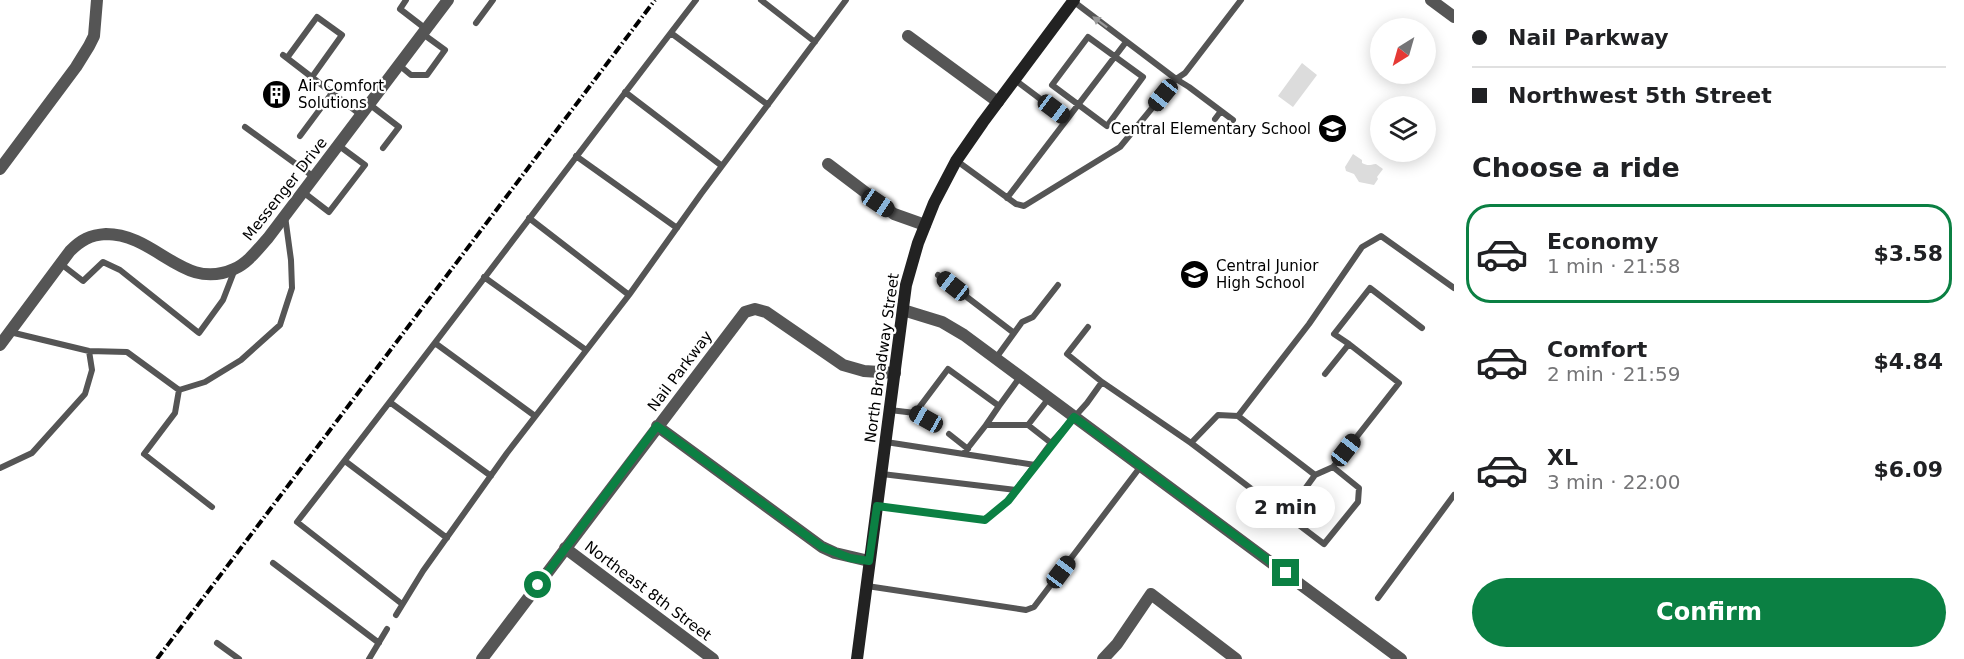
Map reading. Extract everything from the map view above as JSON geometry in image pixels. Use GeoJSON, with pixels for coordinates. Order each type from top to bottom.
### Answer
{"type":"FeatureCollection","features":[{"type":"Feature","properties":{"kind":"main road","name":"North Broadway Street"},"geometry":{"type":"LineString","coordinates":[[857,659],[906,285],[912,263],[925,225],[956,161],[1074,1]]}},
{"type":"Feature","properties":{"kind":"street"},"geometry":{"type":"LineString","coordinates":[[0,169],[89,46],[94,36],[97,0]]}},
{"type":"Feature","properties":{"kind":"street","name":"Messenger Drive"},"geometry":{"type":"LineString","coordinates":[[235,269],[256,251],[285,215],[448,0]]}},
{"type":"Feature","properties":{"kind":"street"},"geometry":{"type":"LineString","coordinates":[[1431,0],[1454,17]]}},
{"type":"Feature","properties":{"kind":"street"},"geometry":{"type":"LineString","coordinates":[[908,36],[998,102]]}},
{"type":"Feature","properties":{"kind":"street"},"geometry":{"type":"LineString","coordinates":[[828,164],[894,214],[925,225]]}},
{"type":"Feature","properties":{"kind":"street"},"geometry":{"type":"LineString","coordinates":[[0,345],[70,251],[83,240],[96,235],[116,235],[136,240],[156,250],[176,265],[195,273],[214,274],[235,269]]}},
{"type":"Feature","properties":{"kind":"street","name":"Nail Parkway"},"geometry":{"type":"LineString","coordinates":[[482,659],[745,312],[755,309],[774,317],[843,365],[864,371],[894,373]]}},
{"type":"Feature","properties":{"kind":"street"},"geometry":{"type":"LineString","coordinates":[[903,310],[942,322],[996,359],[1401,659]]}},
{"type":"Feature","properties":{"kind":"street"},"geometry":{"type":"LineString","coordinates":[[657,426],[822,547],[850,558],[869,561]]}},
{"type":"Feature","properties":{"kind":"street","name":"Northeast 8th Street"},"geometry":{"type":"LineString","coordinates":[[565,548],[713,659]]}},
{"type":"Feature","properties":{"kind":"street"},"geometry":{"type":"LineString","coordinates":[[1103,659],[1117,644],[1151,594],[1236,659]]}},
{"type":"Feature","properties":{"kind":"lane"},"geometry":{"type":"LineString","coordinates":[[399,65],[411,75],[427,75],[445,50],[400,9],[406,0]]}},
{"type":"Feature","properties":{"kind":"lane"},"geometry":{"type":"LineString","coordinates":[[476,23],[493,0]]}},
{"type":"Feature","properties":{"kind":"lane"},"geometry":{"type":"LineString","coordinates":[[402,604],[297,522],[391,403],[484,277],[696,0]]}},
{"type":"Feature","properties":{"kind":"lane"},"geometry":{"type":"LineString","coordinates":[[761,0],[815,42]]}},
{"type":"Feature","properties":{"kind":"lane"},"geometry":{"type":"LineString","coordinates":[[396,615],[447,537],[491,476],[629,295],[846,0]]}},
{"type":"Feature","properties":{"kind":"lane"},"geometry":{"type":"LineString","coordinates":[[956,161],[1019,206],[1028,204],[1120,147],[1176,79],[1185,73],[1241,0]]}},
{"type":"Feature","properties":{"kind":"lane"},"geometry":{"type":"LineString","coordinates":[[1074,1],[1233,120]]}},
{"type":"Feature","properties":{"kind":"lane"},"geometry":{"type":"LineString","coordinates":[[312,76],[342,35],[317,16],[285,56],[361,115]]}},
{"type":"Feature","properties":{"kind":"lane"},"geometry":{"type":"LineString","coordinates":[[671,33],[768,105]]}},
{"type":"Feature","properties":{"kind":"lane"},"geometry":{"type":"LineString","coordinates":[[1088,37],[1115,56],[1143,77],[1107,126],[1052,86],[1088,37]]}},
{"type":"Feature","properties":{"kind":"lane"},"geometry":{"type":"LineString","coordinates":[[1007,198],[1126,42]]}},
{"type":"Feature","properties":{"kind":"lane"},"geometry":{"type":"LineString","coordinates":[[1014,80],[1067,119]]}},
{"type":"Feature","properties":{"kind":"lane"},"geometry":{"type":"LineString","coordinates":[[625,92],[722,166]]}},
{"type":"Feature","properties":{"kind":"lane"},"geometry":{"type":"LineString","coordinates":[[300,136],[332,93]]}},
{"type":"Feature","properties":{"kind":"lane"},"geometry":{"type":"LineString","coordinates":[[369,104],[399,127],[383,148]]}},
{"type":"Feature","properties":{"kind":"lane"},"geometry":{"type":"LineString","coordinates":[[1215,119],[1221,111]]}},
{"type":"Feature","properties":{"kind":"lane"},"geometry":{"type":"LineString","coordinates":[[245,127],[314,177]]}},
{"type":"Feature","properties":{"kind":"lane"},"geometry":{"type":"LineString","coordinates":[[303,192],[329,212],[365,165],[338,146]]}},
{"type":"Feature","properties":{"kind":"lane"},"geometry":{"type":"LineString","coordinates":[[576,156],[677,228]]}},
{"type":"Feature","properties":{"kind":"lane"},"geometry":{"type":"LineString","coordinates":[[179,390],[205,382],[241,360],[280,325],[292,288],[285,215]]}},
{"type":"Feature","properties":{"kind":"lane"},"geometry":{"type":"LineString","coordinates":[[529,218],[629,295]]}},
{"type":"Feature","properties":{"kind":"lane"},"geometry":{"type":"LineString","coordinates":[[1238,416],[1309,324],[1362,247],[1381,236],[1454,288]]}},
{"type":"Feature","properties":{"kind":"lane"},"geometry":{"type":"LineString","coordinates":[[61,264],[83,281],[103,262],[120,270],[199,333],[223,300],[235,269]]}},
{"type":"Feature","properties":{"kind":"lane"},"geometry":{"type":"LineString","coordinates":[[938,275],[1014,333]]}},
{"type":"Feature","properties":{"kind":"lane"},"geometry":{"type":"LineString","coordinates":[[484,277],[586,350]]}},
{"type":"Feature","properties":{"kind":"lane"},"geometry":{"type":"LineString","coordinates":[[996,359],[1022,322],[1034,317],[1058,285]]}},
{"type":"Feature","properties":{"kind":"lane"},"geometry":{"type":"LineString","coordinates":[[1286,515],[1315,475],[1333,467],[1399,383],[1334,334],[1370,288],[1422,328]]}},
{"type":"Feature","properties":{"kind":"lane"},"geometry":{"type":"LineString","coordinates":[[1088,327],[1067,354],[1102,382],[1191,443],[1324,544],[1358,502],[1359,488],[1333,467]]}},
{"type":"Feature","properties":{"kind":"lane"},"geometry":{"type":"LineString","coordinates":[[10,332],[90,351],[127,352],[179,390]]}},
{"type":"Feature","properties":{"kind":"lane"},"geometry":{"type":"LineString","coordinates":[[435,343],[535,416]]}},
{"type":"Feature","properties":{"kind":"lane"},"geometry":{"type":"LineString","coordinates":[[1325,374],[1349,344]]}},
{"type":"Feature","properties":{"kind":"lane"},"geometry":{"type":"LineString","coordinates":[[0,468],[32,453],[85,394],[92,370],[90,351]]}},
{"type":"Feature","properties":{"kind":"lane"},"geometry":{"type":"LineString","coordinates":[[915,413],[948,369],[999,406]]}},
{"type":"Feature","properties":{"kind":"lane"},"geometry":{"type":"LineString","coordinates":[[966,451],[1020,377]]}},
{"type":"Feature","properties":{"kind":"lane"},"geometry":{"type":"LineString","coordinates":[[877,506],[985,520],[1008,501],[1051,443],[1087,403],[1102,382]]}},
{"type":"Feature","properties":{"kind":"lane"},"geometry":{"type":"LineString","coordinates":[[179,390],[175,413],[144,454],[212,507]]}},
{"type":"Feature","properties":{"kind":"lane"},"geometry":{"type":"LineString","coordinates":[[1028,425],[1049,398]]}},
{"type":"Feature","properties":{"kind":"lane"},"geometry":{"type":"LineString","coordinates":[[391,403],[491,476]]}},
{"type":"Feature","properties":{"kind":"lane"},"geometry":{"type":"LineString","coordinates":[[890,410],[915,413],[937,425]]}},
{"type":"Feature","properties":{"kind":"lane"},"geometry":{"type":"LineString","coordinates":[[1191,443],[1218,415],[1238,416],[1315,475]]}},
{"type":"Feature","properties":{"kind":"lane"},"geometry":{"type":"LineString","coordinates":[[986,425],[1028,425],[1051,443]]}},
{"type":"Feature","properties":{"kind":"lane"},"geometry":{"type":"LineString","coordinates":[[949,434],[966,451]]}},
{"type":"Feature","properties":{"kind":"lane"},"geometry":{"type":"LineString","coordinates":[[885,442],[966,451],[1035,465]]}},
{"type":"Feature","properties":{"kind":"lane"},"geometry":{"type":"LineString","coordinates":[[345,461],[447,537]]}},
{"type":"Feature","properties":{"kind":"lane"},"geometry":{"type":"LineString","coordinates":[[866,586],[1026,610],[1034,607],[1141,466]]}},
{"type":"Feature","properties":{"kind":"lane"},"geometry":{"type":"LineString","coordinates":[[881,474],[1016,490]]}},
{"type":"Feature","properties":{"kind":"lane"},"geometry":{"type":"LineString","coordinates":[[1378,598],[1454,495]]}},
{"type":"Feature","properties":{"kind":"lane"},"geometry":{"type":"LineString","coordinates":[[273,563],[379,643]]}},
{"type":"Feature","properties":{"kind":"lane"},"geometry":{"type":"LineString","coordinates":[[369,659],[387,629]]}},
{"type":"Feature","properties":{"kind":"lane"},"geometry":{"type":"LineString","coordinates":[[217,643],[239,659]]}},
{"type":"Feature","properties":{"kind":"shaded area"},"geometry":{"type":"Polygon","coordinates":[[[1302,63],[1317,75],[1293,107],[1278,96],[1302,63]]]}},
{"type":"Feature","properties":{"kind":"shaded area"},"geometry":{"type":"Polygon","coordinates":[[[1353,154],[1362,160],[1362,163],[1376,164],[1383,169],[1374,185],[1359,182],[1354,174],[1346,171],[1345,167],[1353,154]]]}},
{"type":"Feature","properties":{"kind":"railway"},"geometry":{"type":"LineString","coordinates":[[157,659],[655,0]]}},
{"type":"Feature","properties":{"kind":"place","name":"Air Comfort Solutions"},"geometry":{"type":"Point","coordinates":[277,95]}},
{"type":"Feature","properties":{"kind":"place","name":"Central Elementary School"},"geometry":{"type":"Point","coordinates":[1332,129]}},
{"type":"Feature","properties":{"kind":"place","name":"Central Junior High School"},"geometry":{"type":"Point","coordinates":[1195,275]}},
{"type":"Feature","properties":{"kind":"route"},"geometry":{"type":"LineString","coordinates":[[538,585],[657,426],[822,547],[850,558],[869,561],[877,506],[985,520],[1008,501],[1051,443],[1074,417],[1286,573]]}}]}
